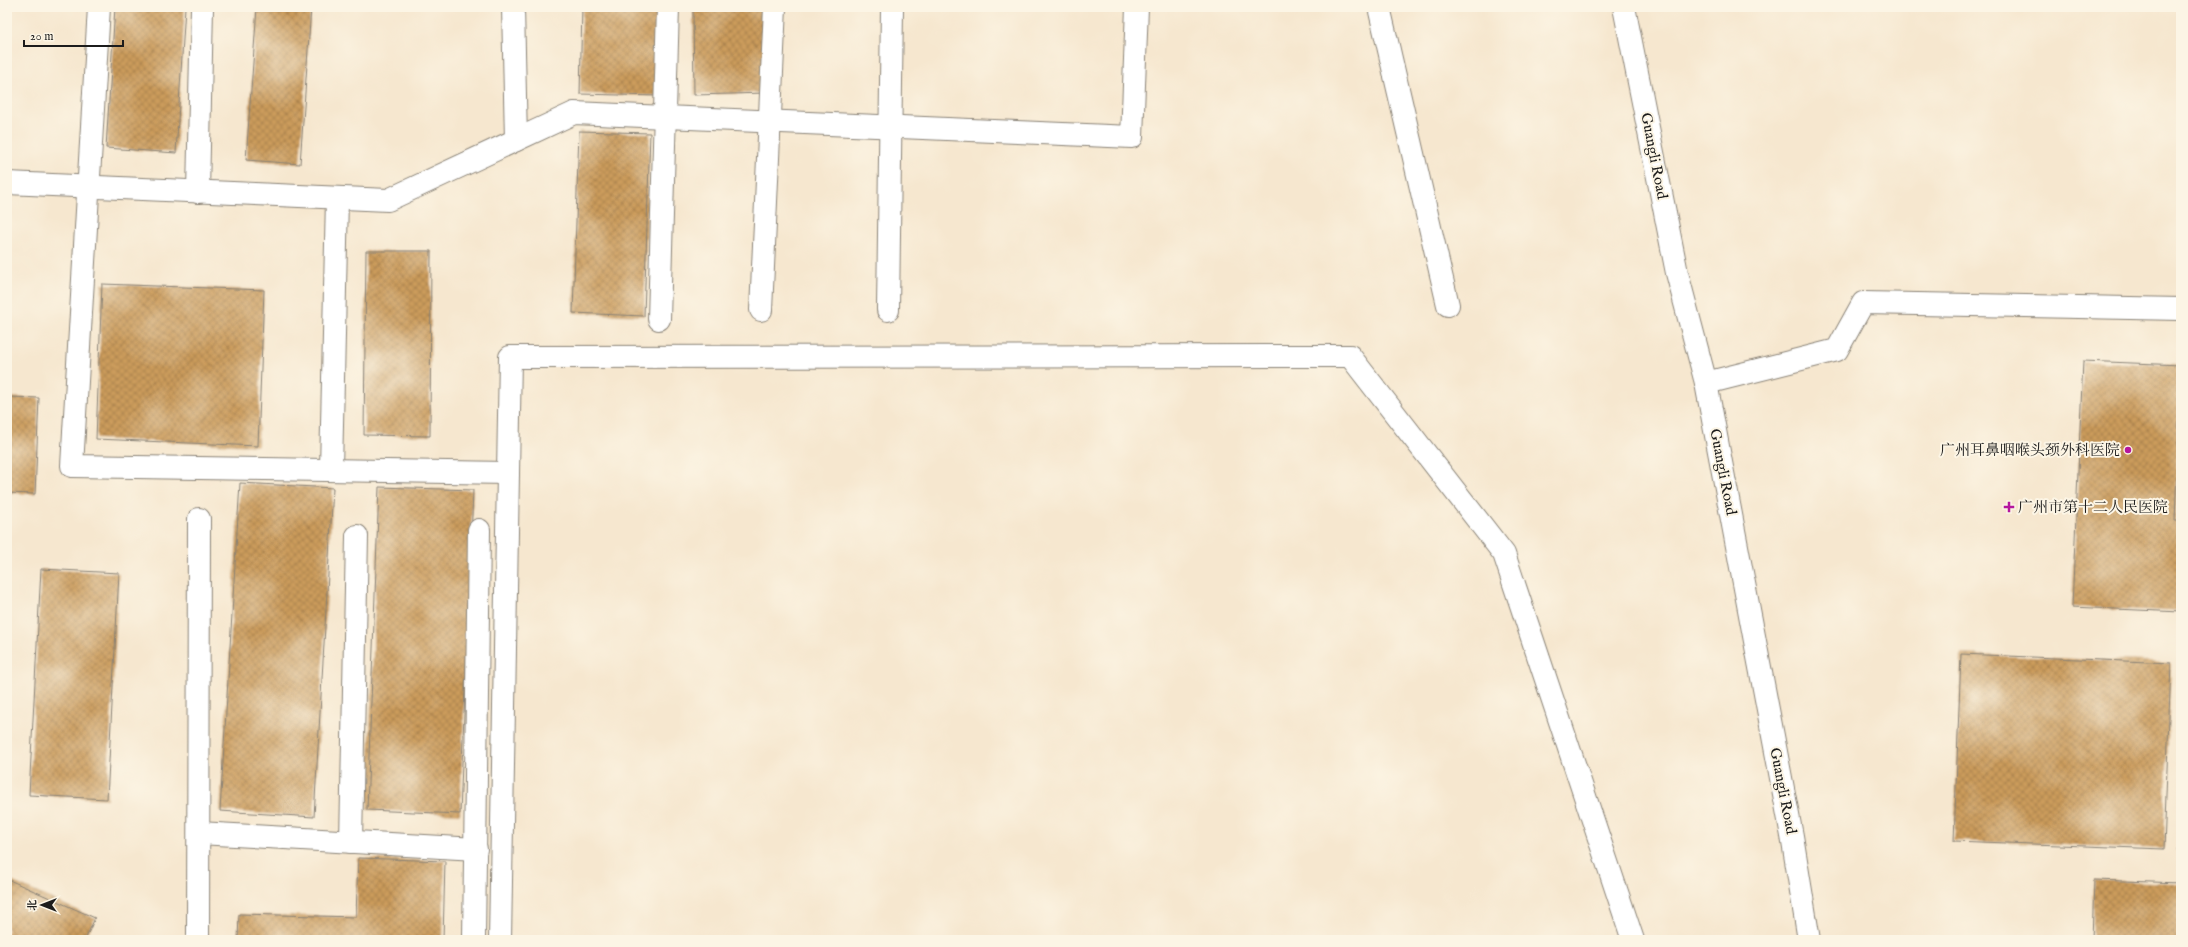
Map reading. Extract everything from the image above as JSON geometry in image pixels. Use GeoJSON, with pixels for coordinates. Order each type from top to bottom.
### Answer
{"type":"FeatureCollection","features":[{"type":"Feature","properties":{"kind":"street"},"geometry":{"type":"LineString","coordinates":[[99,7],[72,466],[508,473]]}},
{"type":"Feature","properties":{"kind":"street"},"geometry":{"type":"LineString","coordinates":[[198,192],[202,7]]}},
{"type":"Feature","properties":{"kind":"street"},"geometry":{"type":"LineString","coordinates":[[513,7],[516,140]]}},
{"type":"Feature","properties":{"kind":"street"},"geometry":{"type":"LineString","coordinates":[[659,319],[668,7]]}},
{"type":"Feature","properties":{"kind":"street"},"geometry":{"type":"LineString","coordinates":[[761,310],[775,7]]}},
{"type":"Feature","properties":{"kind":"street"},"geometry":{"type":"LineString","coordinates":[[888,310],[892,7]]}},
{"type":"Feature","properties":{"kind":"street"},"geometry":{"type":"LineString","coordinates":[[7,183],[388,200],[574,113],[1132,137],[1137,7]]}},
{"type":"Feature","properties":{"kind":"street"},"geometry":{"type":"LineString","coordinates":[[1379,7],[1448,305]]}},
{"type":"Feature","properties":{"kind":"street","name":"Guangli Road"},"geometry":{"type":"LineString","coordinates":[[1624,7],[1677,273],[1706,383],[1792,836],[1809,940]]}},
{"type":"Feature","properties":{"kind":"street"},"geometry":{"type":"LineString","coordinates":[[331,470],[337,198]]}},
{"type":"Feature","properties":{"kind":"street"},"geometry":{"type":"LineString","coordinates":[[1706,383],[1837,350],[1862,303],[2181,309]]}},
{"type":"Feature","properties":{"kind":"street"},"geometry":{"type":"LineString","coordinates":[[500,940],[510,357],[1350,356],[1504,554],[1633,940]]}},
{"type":"Feature","properties":{"kind":"street"},"geometry":{"type":"LineString","coordinates":[[198,940],[199,518]]}},
{"type":"Feature","properties":{"kind":"street"},"geometry":{"type":"LineString","coordinates":[[474,940],[479,530]]}},
{"type":"Feature","properties":{"kind":"street"},"geometry":{"type":"LineString","coordinates":[[351,842],[357,536]]}},
{"type":"Feature","properties":{"kind":"street"},"geometry":{"type":"LineString","coordinates":[[199,833],[476,850]]}},
{"type":"Feature","properties":{"kind":"building"},"geometry":{"type":"Polygon","coordinates":[[[115,7],[185,7],[176,153],[106,148],[115,7]]]}},
{"type":"Feature","properties":{"kind":"building"},"geometry":{"type":"Polygon","coordinates":[[[257,7],[311,7],[300,164],[246,160],[257,7]]]}},
{"type":"Feature","properties":{"kind":"building"},"geometry":{"type":"Polygon","coordinates":[[[582,7],[661,7],[659,96],[580,94],[582,7]]]}},
{"type":"Feature","properties":{"kind":"building"},"geometry":{"type":"Polygon","coordinates":[[[693,7],[764,7],[766,93],[694,95],[693,7]]]}},
{"type":"Feature","properties":{"kind":"building"},"geometry":{"type":"Polygon","coordinates":[[[579,131],[650,133],[644,316],[573,313],[579,131]]]}},
{"type":"Feature","properties":{"kind":"building"},"geometry":{"type":"Polygon","coordinates":[[[366,251],[431,251],[430,436],[364,435],[366,251]]]}},
{"type":"Feature","properties":{"kind":"building"},"geometry":{"type":"Polygon","coordinates":[[[102,284],[264,290],[258,446],[96,439],[102,284]]]}},
{"type":"Feature","properties":{"kind":"building","name":"广州耳鼻咽喉头颈外科医院"},"geometry":{"type":"Polygon","coordinates":[[[2083,361],[2181,365],[2175,521],[2181,521],[2181,612],[2072,607],[2083,361]]]}},
{"type":"Feature","properties":{"kind":"building"},"geometry":{"type":"Polygon","coordinates":[[[7,397],[39,398],[35,494],[7,493],[7,397]]]}},
{"type":"Feature","properties":{"kind":"building"},"geometry":{"type":"Polygon","coordinates":[[[240,483],[333,488],[314,817],[220,811],[240,483]]]}},
{"type":"Feature","properties":{"kind":"building"},"geometry":{"type":"Polygon","coordinates":[[[379,487],[473,490],[460,814],[367,810],[379,487]]]}},
{"type":"Feature","properties":{"kind":"building"},"geometry":{"type":"Polygon","coordinates":[[[41,569],[119,573],[107,799],[29,795],[41,569]]]}},
{"type":"Feature","properties":{"kind":"building"},"geometry":{"type":"Polygon","coordinates":[[[1961,654],[2171,663],[2164,849],[1954,841],[1961,654]]]}},
{"type":"Feature","properties":{"kind":"building"},"geometry":{"type":"Polygon","coordinates":[[[2180,809],[2181,850],[2178,850],[2180,809]]]}},
{"type":"Feature","properties":{"kind":"building"},"geometry":{"type":"Polygon","coordinates":[[[358,858],[445,861],[443,940],[238,940],[239,914],[356,917],[358,858]]]}},
{"type":"Feature","properties":{"kind":"building"},"geometry":{"type":"Polygon","coordinates":[[[7,879],[95,918],[85,940],[7,940],[7,879]]]}},
{"type":"Feature","properties":{"kind":"building"},"geometry":{"type":"Polygon","coordinates":[[[2094,880],[2181,883],[2181,940],[2092,940],[2094,880]]]}},
{"type":"Feature","properties":{"kind":"place","name":"广州耳鼻咽喉头颈外科医院"},"geometry":{"type":"Point","coordinates":[2128,450]}},
{"type":"Feature","properties":{"kind":"place","name":"广州市第十二人民医院"},"geometry":{"type":"Point","coordinates":[2009,507]}}]}
